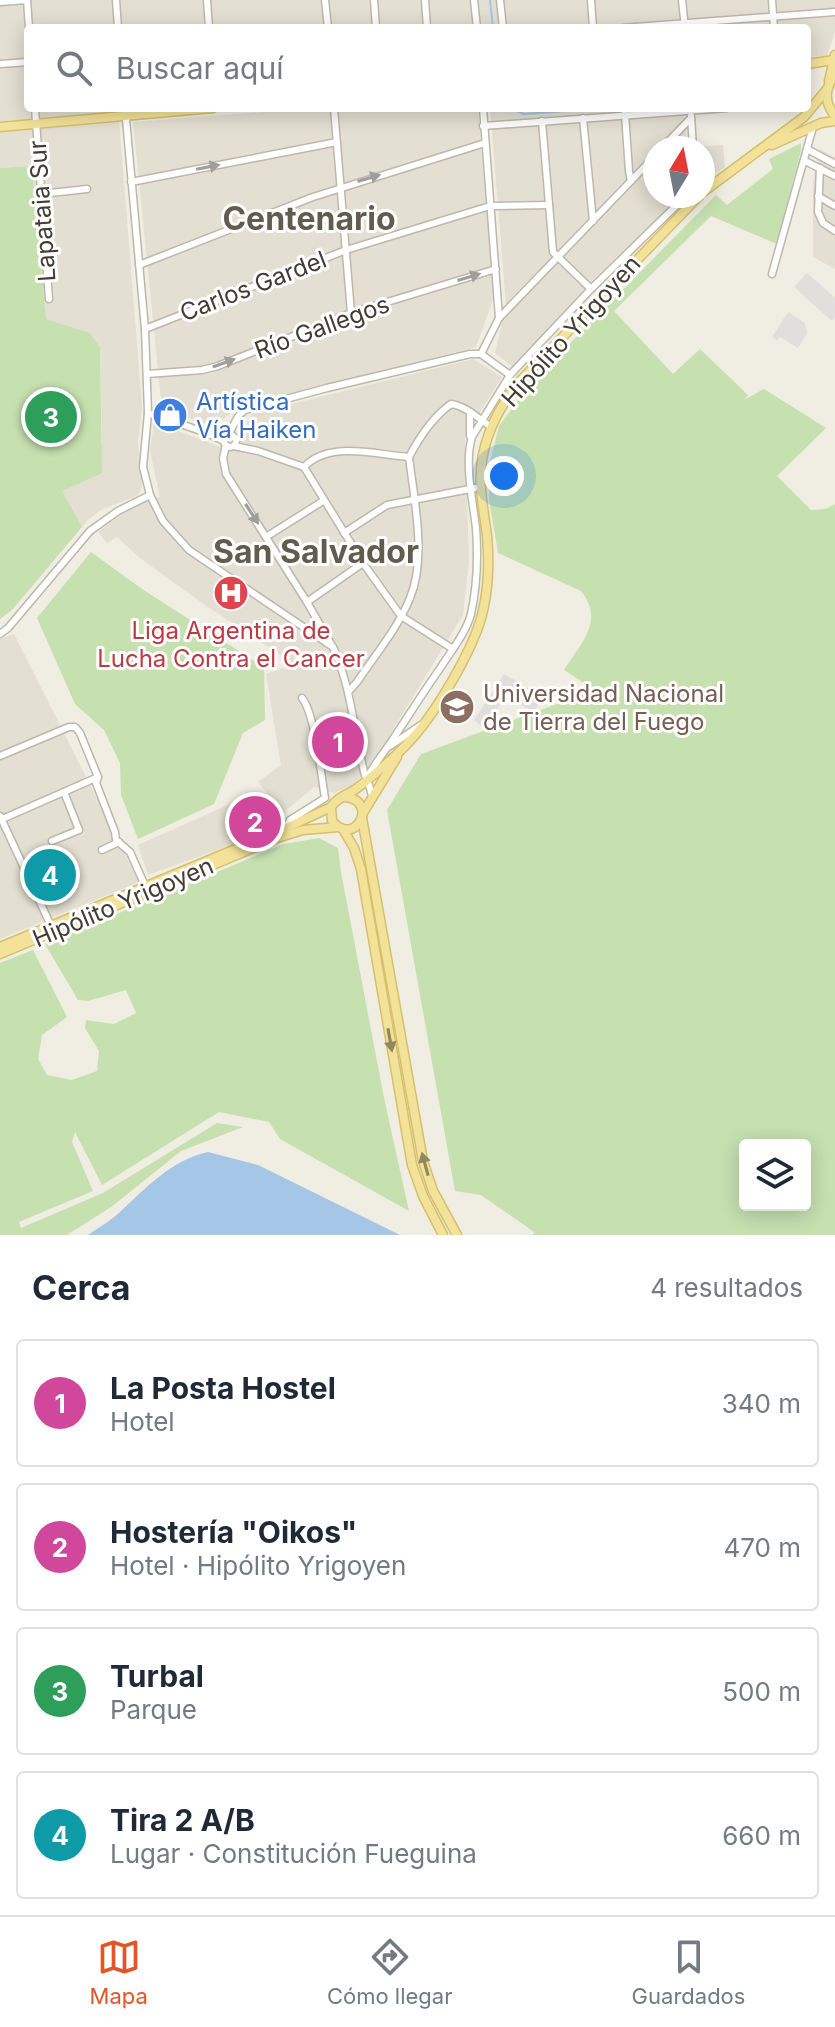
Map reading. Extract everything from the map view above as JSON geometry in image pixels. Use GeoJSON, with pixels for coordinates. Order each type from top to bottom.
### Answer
{"type":"FeatureCollection","features":[{"type":"Feature","properties":{"kind":"main road"},"geometry":{"type":"LineString","coordinates":[[764,148],[835,118],[828,105],[828,86],[834,64],[811,64]]}},
{"type":"Feature","properties":{"kind":"main road"},"geometry":{"type":"LineString","coordinates":[[811,108],[828,86]]}},
{"type":"Feature","properties":{"kind":"main road"},"geometry":{"type":"LineString","coordinates":[[0,127],[125,112]]}},
{"type":"Feature","properties":{"kind":"main road"},"geometry":{"type":"LineString","coordinates":[[764,148],[808,112]]}},
{"type":"Feature","properties":{"kind":"main road","name":"Hipólito Yrigoyen"},"geometry":{"type":"LineString","coordinates":[[715,184],[764,148]]}},
{"type":"Feature","properties":{"kind":"main road","name":"Hipólito Yrigoyen"},"geometry":{"type":"LineString","coordinates":[[362,816],[402,750],[424,723],[458,670],[478,629],[488,556],[476,488],[484,449],[502,404],[519,382],[687,208]]}},
{"type":"Feature","properties":{"kind":"main road","name":"Hipólito Yrigoyen"},"geometry":{"type":"LineString","coordinates":[[344,797],[402,750]]}},
{"type":"Feature","properties":{"kind":"main road"},"geometry":{"type":"LineString","coordinates":[[443,1235],[423,1196],[412,1165],[361,869],[354,848],[330,816],[329,803],[344,797],[359,802],[420,1144],[433,1191],[457,1235]]}},
{"type":"Feature","properties":{"kind":"main road","name":"Hipólito Yrigoyen"},"geometry":{"type":"LineString","coordinates":[[0,954],[286,828],[329,803]]}},
{"type":"Feature","properties":{"kind":"main road"},"geometry":{"type":"LineString","coordinates":[[340,828],[352,828],[362,816]]}},
{"type":"Feature","properties":{"kind":"main road","name":"Hipólito Yrigoyen"},"geometry":{"type":"LineString","coordinates":[[146,888],[277,838],[303,830],[340,828]]}},
{"type":"Feature","properties":{"kind":"main road","name":"Hipólito Yrigoyen"},"geometry":{"type":"LineString","coordinates":[[0,947],[52,929]]}},
{"type":"Feature","properties":{"kind":"main road"},"geometry":{"type":"LineString","coordinates":[[382,994],[392,992]]}},
{"type":"Feature","properties":{"kind":"main road"},"geometry":{"type":"LineString","coordinates":[[423,1196],[433,1191]]}},
{"type":"Feature","properties":{"kind":"street"},"geometry":{"type":"LineString","coordinates":[[0,2],[27,0],[29,24]]}},
{"type":"Feature","properties":{"kind":"street"},"geometry":{"type":"LineString","coordinates":[[116,0],[118,24]]}},
{"type":"Feature","properties":{"kind":"street"},"geometry":{"type":"LineString","coordinates":[[207,0],[209,24]]}},
{"type":"Feature","properties":{"kind":"street"},"geometry":{"type":"LineString","coordinates":[[325,0],[328,24]]}},
{"type":"Feature","properties":{"kind":"street"},"geometry":{"type":"LineString","coordinates":[[374,0],[376,24]]}},
{"type":"Feature","properties":{"kind":"street"},"geometry":{"type":"LineString","coordinates":[[425,0],[427,24]]}},
{"type":"Feature","properties":{"kind":"street"},"geometry":{"type":"LineString","coordinates":[[474,0],[477,24]]}},
{"type":"Feature","properties":{"kind":"street"},"geometry":{"type":"LineString","coordinates":[[500,0],[503,24]]}},
{"type":"Feature","properties":{"kind":"street"},"geometry":{"type":"LineString","coordinates":[[591,0],[593,24]]}},
{"type":"Feature","properties":{"kind":"street"},"geometry":{"type":"LineString","coordinates":[[682,0],[684,24]]}},
{"type":"Feature","properties":{"kind":"street"},"geometry":{"type":"LineString","coordinates":[[772,0],[774,24]]}},
{"type":"Feature","properties":{"kind":"street"},"geometry":{"type":"LineString","coordinates":[[702,24],[835,12]]}},
{"type":"Feature","properties":{"kind":"street"},"geometry":{"type":"LineString","coordinates":[[0,64],[24,62]]}},
{"type":"Feature","properties":{"kind":"street","name":"Lapataia Sur"},"geometry":{"type":"LineString","coordinates":[[35,112],[49,299]]}},
{"type":"Feature","properties":{"kind":"street"},"geometry":{"type":"LineString","coordinates":[[125,112],[145,329],[148,413],[143,467],[150,495],[163,521],[189,550],[333,647]]}},
{"type":"Feature","properties":{"kind":"street"},"geometry":{"type":"LineString","coordinates":[[334,112],[351,313]]}},
{"type":"Feature","properties":{"kind":"street"},"geometry":{"type":"LineString","coordinates":[[483,112],[499,318]]}},
{"type":"Feature","properties":{"kind":"street"},"geometry":{"type":"LineString","coordinates":[[483,126],[625,114],[691,112]]}},
{"type":"Feature","properties":{"kind":"street"},"geometry":{"type":"LineString","coordinates":[[672,136],[691,112]]}},
{"type":"Feature","properties":{"kind":"street"},"geometry":{"type":"LineString","coordinates":[[691,112],[692,136]]}},
{"type":"Feature","properties":{"kind":"street"},"geometry":{"type":"LineString","coordinates":[[625,114],[631,181]]}},
{"type":"Feature","properties":{"kind":"street"},"geometry":{"type":"LineString","coordinates":[[583,118],[593,221]]}},
{"type":"Feature","properties":{"kind":"street"},"geometry":{"type":"LineString","coordinates":[[542,121],[552,247],[558,258],[591,289]]}},
{"type":"Feature","properties":{"kind":"street"},"geometry":{"type":"LineString","coordinates":[[772,274],[813,127]]}},
{"type":"Feature","properties":{"kind":"street"},"geometry":{"type":"LineString","coordinates":[[131,182],[337,142]]}},
{"type":"Feature","properties":{"kind":"street"},"geometry":{"type":"LineString","coordinates":[[139,265],[340,187],[485,143]]}},
{"type":"Feature","properties":{"kind":"street"},"geometry":{"type":"LineString","coordinates":[[807,149],[835,164]]}},
{"type":"Feature","properties":{"kind":"street"},"geometry":{"type":"LineString","coordinates":[[805,161],[835,176]]}},
{"type":"Feature","properties":{"kind":"street"},"geometry":{"type":"LineString","coordinates":[[481,354],[499,318],[643,168]]}},
{"type":"Feature","properties":{"kind":"street"},"geometry":{"type":"LineString","coordinates":[[820,168],[820,218],[835,231]]}},
{"type":"Feature","properties":{"kind":"street"},"geometry":{"type":"LineString","coordinates":[[41,194],[87,189]]}},
{"type":"Feature","properties":{"kind":"street"},"geometry":{"type":"LineString","coordinates":[[818,196],[835,206]]}},
{"type":"Feature","properties":{"kind":"street","name":"Carlos Gardel"},"geometry":{"type":"LineString","coordinates":[[145,329],[346,250],[490,206],[549,205]]}},
{"type":"Feature","properties":{"kind":"street"},"geometry":{"type":"LineString","coordinates":[[470,443],[510,375],[674,208]]}},
{"type":"Feature","properties":{"kind":"street","name":"Río Gallegos"},"geometry":{"type":"LineString","coordinates":[[147,374],[218,366],[351,313],[496,269]]}},
{"type":"Feature","properties":{"kind":"street"},"geometry":{"type":"LineString","coordinates":[[372,800],[349,691],[333,647],[226,474],[223,458],[239,415],[245,410],[470,354],[481,354],[510,375]]}},
{"type":"Feature","properties":{"kind":"street"},"geometry":{"type":"LineString","coordinates":[[349,691],[412,595],[419,553],[409,457],[447,406],[455,404],[491,427]]}},
{"type":"Feature","properties":{"kind":"street"},"geometry":{"type":"LineString","coordinates":[[366,780],[469,620],[476,579],[477,542],[470,412]]}},
{"type":"Feature","properties":{"kind":"street"},"geometry":{"type":"LineString","coordinates":[[148,413],[304,467],[363,563],[401,616],[453,649]]}},
{"type":"Feature","properties":{"kind":"street"},"geometry":{"type":"LineString","coordinates":[[304,467],[318,457],[337,451],[409,457]]}},
{"type":"Feature","properties":{"kind":"street"},"geometry":{"type":"LineString","coordinates":[[344,533],[387,505],[476,488]]}},
{"type":"Feature","properties":{"kind":"street"},"geometry":{"type":"LineString","coordinates":[[0,634],[90,531],[118,511],[150,495]]}},
{"type":"Feature","properties":{"kind":"street"},"geometry":{"type":"LineString","coordinates":[[266,537],[323,501]]}},
{"type":"Feature","properties":{"kind":"street"},"geometry":{"type":"LineString","coordinates":[[307,602],[363,563]]}},
{"type":"Feature","properties":{"kind":"street"},"geometry":{"type":"LineString","coordinates":[[302,698],[307,704],[329,803]]}},
{"type":"Feature","properties":{"kind":"street"},"geometry":{"type":"LineString","coordinates":[[388,747],[424,723]]}},
{"type":"Feature","properties":{"kind":"street"},"geometry":{"type":"LineString","coordinates":[[0,756],[75,727],[98,777],[96,783],[117,841],[130,852],[146,888]]}},
{"type":"Feature","properties":{"kind":"street"},"geometry":{"type":"LineString","coordinates":[[362,759],[375,763]]}},
{"type":"Feature","properties":{"kind":"street"},"geometry":{"type":"LineString","coordinates":[[52,929],[0,818],[98,777]]}},
{"type":"Feature","properties":{"kind":"street"},"geometry":{"type":"LineString","coordinates":[[52,841],[79,830],[64,792]]}},
{"type":"Feature","properties":{"kind":"street"},"geometry":{"type":"LineString","coordinates":[[102,850],[117,841]]}},
{"type":"Feature","properties":{"kind":"shaded area"},"geometry":{"type":"Polygon","coordinates":[[[0,0],[835,0],[835,32],[827,56],[811,57],[811,24],[24,24],[24,112],[118,112],[142,406],[138,442],[142,486],[138,495],[101,510],[82,527],[61,491],[102,444],[100,347],[90,333],[46,319],[32,166],[0,168],[0,0]]]}},
{"type":"Feature","properties":{"kind":"shaded area","name":"Centenario"},"geometry":{"type":"Polygon","coordinates":[[[263,112],[478,112],[494,297],[476,347],[240,406],[214,426],[162,410],[133,122],[263,112]]]}},
{"type":"Feature","properties":{"kind":"shaded area"},"geometry":{"type":"Polygon","coordinates":[[[490,112],[684,112],[687,136],[643,136],[643,208],[670,208],[597,276],[513,367],[495,353],[506,305],[490,112]]]}},
{"type":"Feature","properties":{"kind":"shaded area"},"geometry":{"type":"Polygon","coordinates":[[[715,145],[723,145],[725,167],[715,173],[715,145]]]}},
{"type":"Feature","properties":{"kind":"shaded area"},"geometry":{"type":"Polygon","coordinates":[[[820,149],[835,158],[835,269],[813,257],[813,181],[820,149]]]}},
{"type":"Feature","properties":{"kind":"shaded area"},"geometry":{"type":"Polygon","coordinates":[[[807,273],[835,298],[835,317],[832,321],[794,287],[807,273]]]}},
{"type":"Feature","properties":{"kind":"shaded area"},"geometry":{"type":"Polygon","coordinates":[[[788,312],[805,323],[807,333],[798,348],[780,337],[777,340],[772,337],[788,312]]]}},
{"type":"Feature","properties":{"kind":"shaded area","name":"San Salvador"},"geometry":{"type":"Polygon","coordinates":[[[473,359],[502,377],[465,436],[469,562],[463,615],[378,754],[355,784],[334,793],[314,787],[283,813],[258,782],[281,765],[266,674],[294,664],[205,605],[140,558],[117,537],[107,543],[98,532],[121,515],[160,497],[150,451],[154,422],[234,452],[251,414],[473,359]]]}},
{"type":"Feature","properties":{"kind":"shaded area"},"geometry":{"type":"Polygon","coordinates":[[[14,634],[139,882],[0,939],[0,639],[14,634]]]}},
{"type":"Feature","properties":{"kind":"shaded area"},"geometry":{"type":"Polygon","coordinates":[[[504,674],[542,696],[537,708],[531,710],[506,698],[483,727],[474,720],[504,674]]]}},
{"type":"Feature","properties":{"kind":"shaded area"},"geometry":{"type":"Polygon","coordinates":[[[230,804],[247,839],[148,875],[138,845],[230,804]]]}},
{"type":"Feature","properties":{"kind":"green space"},"geometry":{"type":"Polygon","coordinates":[[[801,143],[777,244],[711,216],[614,311],[673,374],[700,349],[748,395],[744,400],[764,389],[826,428],[777,476],[811,510],[826,509],[835,504],[835,1235],[533,1235],[534,1232],[481,1195],[455,1191],[387,810],[421,754],[595,690],[564,670],[591,622],[588,602],[581,591],[498,553],[489,499],[489,466],[499,426],[531,383],[703,208],[715,208],[716,195],[727,205],[773,169],[769,159],[801,143]]]}},
{"type":"Feature","properties":{"kind":"green space"},"geometry":{"type":"Polygon","coordinates":[[[32,166],[46,319],[90,333],[100,347],[102,473],[62,491],[82,527],[12,610],[0,619],[0,168],[32,166]]]}},
{"type":"Feature","properties":{"kind":"green space"},"geometry":{"type":"Polygon","coordinates":[[[91,552],[142,589],[264,667],[265,720],[243,733],[214,804],[138,839],[121,795],[120,763],[104,730],[75,704],[37,618],[91,552]]]}},
{"type":"Feature","properties":{"kind":"green space"},"geometry":{"type":"Polygon","coordinates":[[[319,838],[338,848],[384,1098],[409,1211],[280,1139],[269,1122],[219,1112],[102,1185],[75,1132],[72,1142],[93,1191],[19,1222],[21,1228],[103,1193],[217,1123],[243,1127],[181,1151],[111,1207],[67,1235],[0,1235],[0,963],[33,950],[67,1017],[42,1035],[38,1059],[47,1075],[72,1080],[97,1071],[99,1051],[85,1028],[86,1020],[114,1024],[136,1013],[126,990],[88,1001],[78,1000],[45,944],[284,844],[319,838]]]}},
{"type":"Feature","properties":{"kind":"water"},"geometry":{"type":"Polygon","coordinates":[[[208,1152],[258,1165],[400,1235],[88,1235],[171,1168],[208,1152]]]}},
{"type":"Feature","properties":{"kind":"waterway"},"geometry":{"type":"LineString","coordinates":[[490,0],[493,24]]}},
{"type":"Feature","properties":{"kind":"waterway"},"geometry":{"type":"LineString","coordinates":[[520,112],[552,112]]}},
{"type":"Feature","properties":{"kind":"place","name":"Artística Vía Haiken"},"geometry":{"type":"Point","coordinates":[170,415]}},
{"type":"Feature","properties":{"kind":"place","name":"Turbal"},"geometry":{"type":"Point","coordinates":[51,417]}},
{"type":"Feature","properties":{"kind":"place","name":"Liga Argentina de Lucha Contra el Cancer"},"geometry":{"type":"Point","coordinates":[231,593]}},
{"type":"Feature","properties":{"kind":"place","name":"Universidad Nacional de Tierra del Fuego"},"geometry":{"type":"Point","coordinates":[457,707]}},
{"type":"Feature","properties":{"kind":"place","name":"La Posta Hostel"},"geometry":{"type":"Point","coordinates":[338,742]}},
{"type":"Feature","properties":{"kind":"place","name":"Hostería \"Oikos\""},"geometry":{"type":"Point","coordinates":[255,822]}},
{"type":"Feature","properties":{"kind":"place","name":"Tira 2 A/B"},"geometry":{"type":"Point","coordinates":[50,875]}},
{"type":"Feature","properties":{"kind":"district","name":"Centenario"},"geometry":{"type":"Point","coordinates":[309,218]}},
{"type":"Feature","properties":{"kind":"district","name":"San Salvador"},"geometry":{"type":"Point","coordinates":[316,551]}}]}
